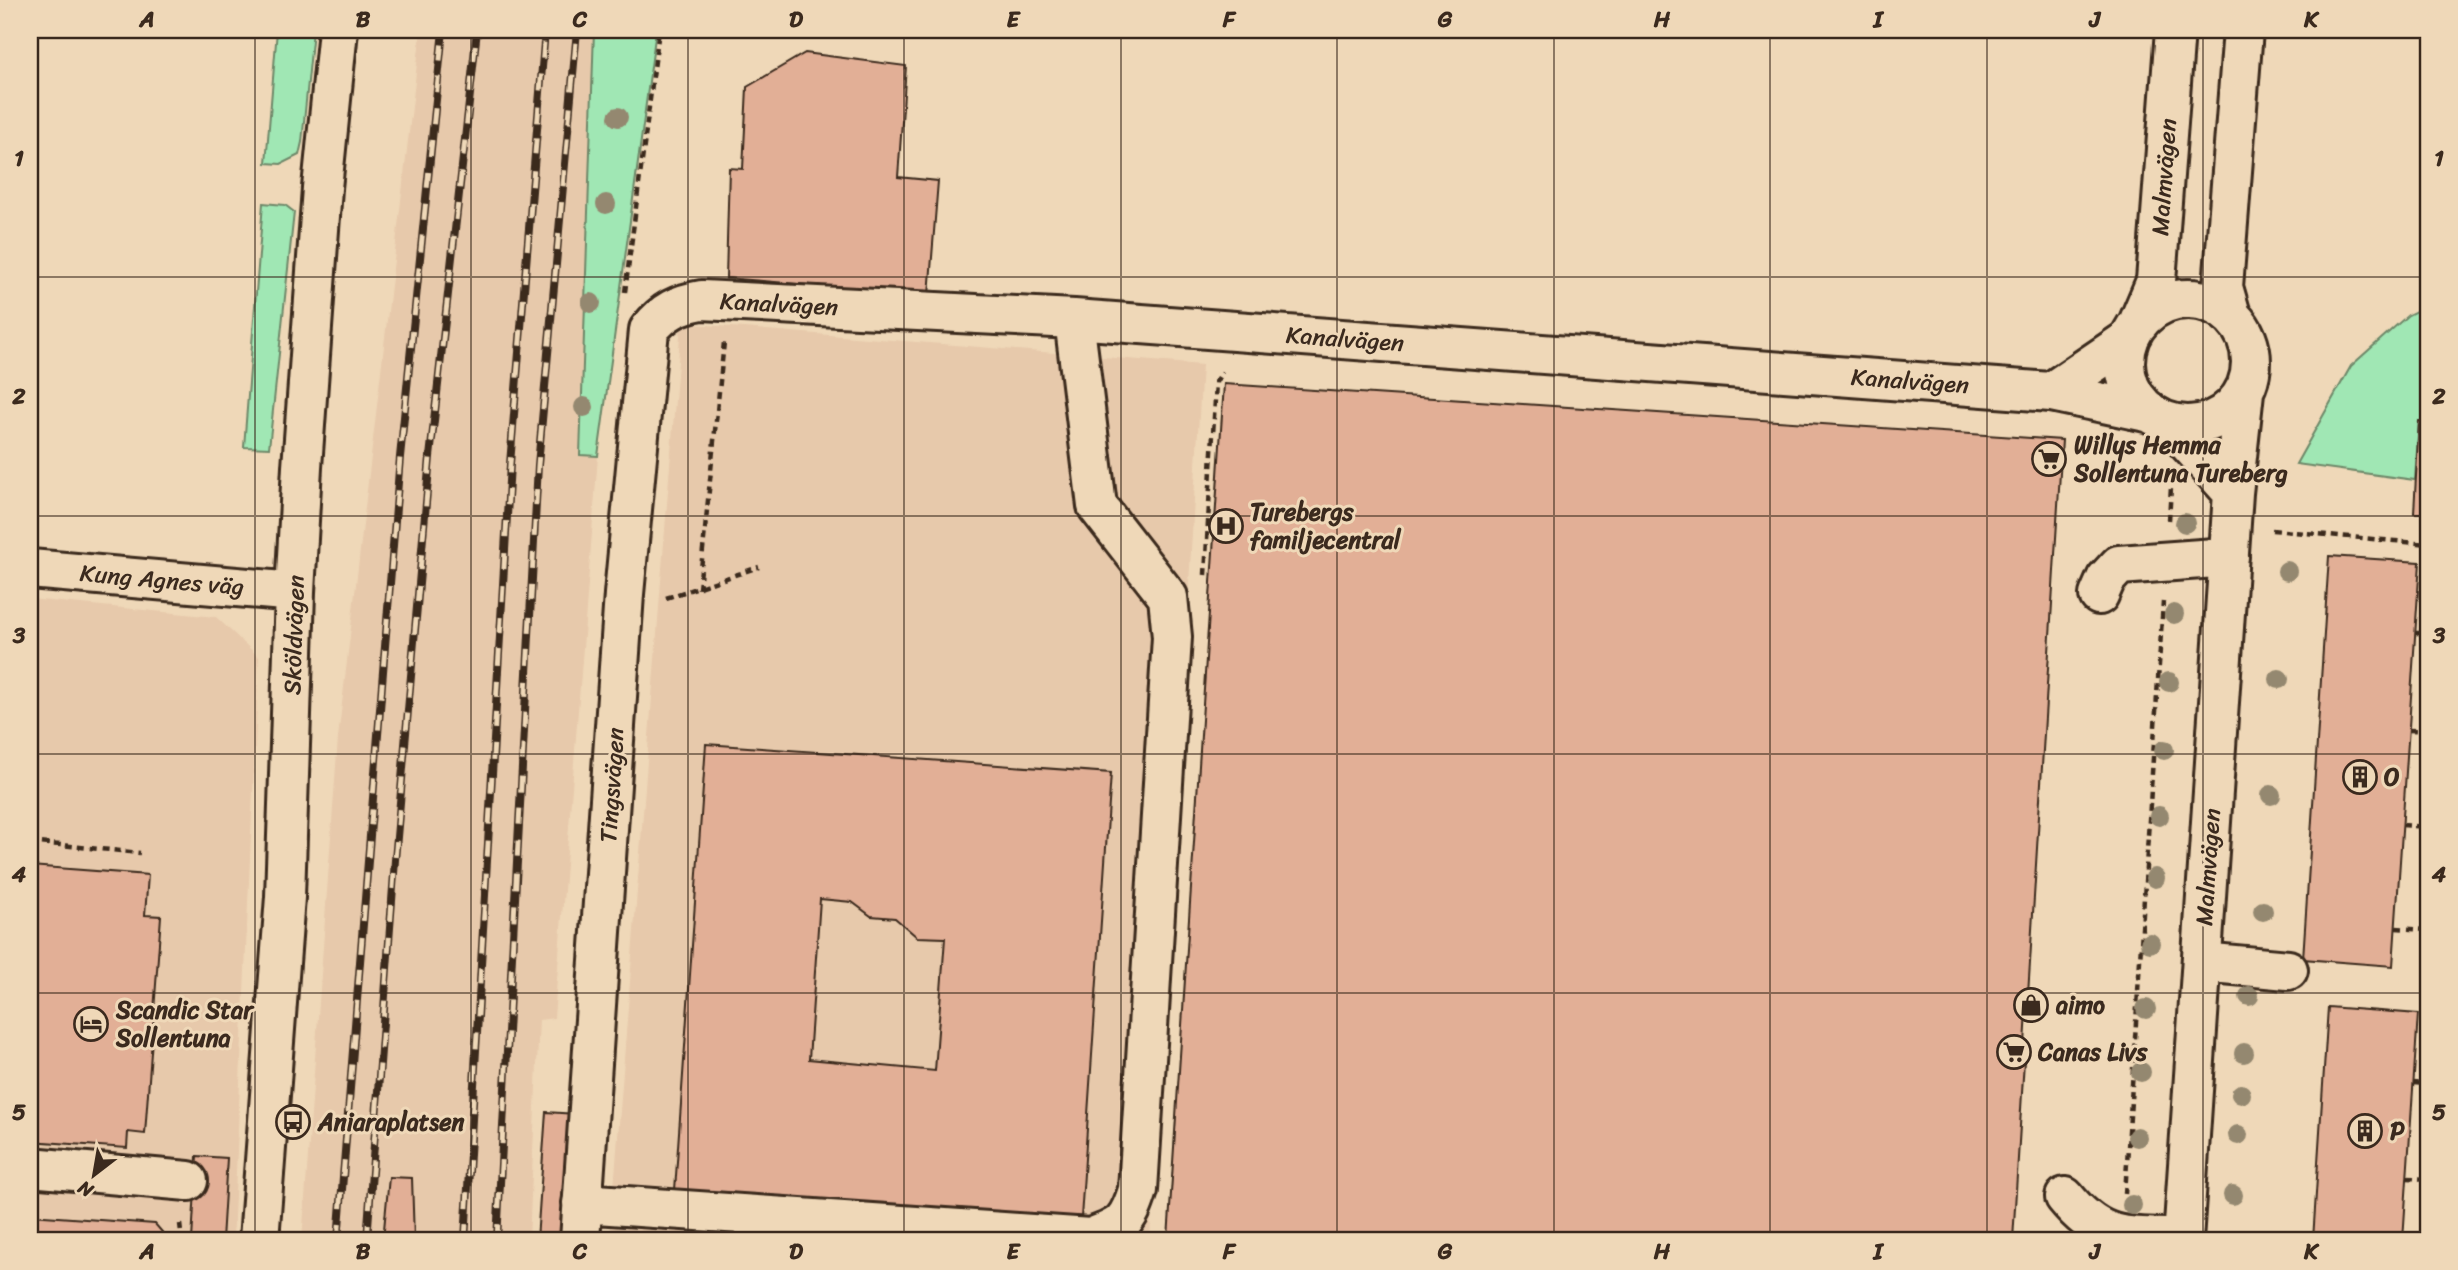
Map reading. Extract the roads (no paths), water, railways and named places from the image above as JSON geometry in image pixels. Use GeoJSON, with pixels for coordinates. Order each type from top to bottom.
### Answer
{"type":"FeatureCollection","features":[{"type":"Feature","properties":{"kind":"street","name":"Sköldvägen"},"geometry":{"type":"LineString","coordinates":[[259,1240],[285,897],[295,592],[321,201],[338,30]]}},
{"type":"Feature","properties":{"kind":"street","name":"Malmvägen"},"geometry":{"type":"LineString","coordinates":[[2134,330],[2156,281],[2175,30]]}},
{"type":"Feature","properties":{"kind":"street"},"geometry":{"type":"LineString","coordinates":[[2231,315],[2223,287],[2243,30]]}},
{"type":"Feature","properties":{"kind":"street"},"geometry":{"type":"LineString","coordinates":[[2051,392],[2134,330],[2154,308],[2174,300],[2194,298],[2213,304],[2231,315],[2244,331],[2250,350],[2251,372],[2244,392],[2231,409],[2213,420],[2192,425],[2161,418]]}},
{"type":"Feature","properties":{"kind":"street","name":"Kanalvägen"},"geometry":{"type":"LineString","coordinates":[[649,330],[660,316],[680,303],[702,300],[1074,319],[2051,392],[2161,418]]}},
{"type":"Feature","properties":{"kind":"street"},"geometry":{"type":"LineString","coordinates":[[581,1222],[1090,1238],[1114,1230],[1130,1216],[1138,1190],[1172,637],[1168,597],[1097,506],[1074,319]]}},
{"type":"Feature","properties":{"kind":"street","name":"Tingsvägen"},"geometry":{"type":"LineString","coordinates":[[581,1222],[624,594],[649,330]]}},
{"type":"Feature","properties":{"kind":"street"},"geometry":{"type":"LineString","coordinates":[[2134,330],[2124,359],[2127,379],[2136,398],[2161,418],[2233,493]]}},
{"type":"Feature","properties":{"kind":"street","name":"Malmvägen"},"geometry":{"type":"LineString","coordinates":[[2183,1240],[2233,493],[2244,392]]}},
{"type":"Feature","properties":{"kind":"street"},"geometry":{"type":"LineString","coordinates":[[2099,595],[2106,579],[2119,565],[2229,557]]}},
{"type":"Feature","properties":{"kind":"street","name":"Kung Agnes väg"},"geometry":{"type":"LineString","coordinates":[[30,569],[295,592]]}},
{"type":"Feature","properties":{"kind":"street"},"geometry":{"type":"LineString","coordinates":[[2202,962],[2288,970]]}},
{"type":"Feature","properties":{"kind":"street"},"geometry":{"type":"LineString","coordinates":[[30,1167],[188,1181]]}},
{"type":"Feature","properties":{"kind":"street"},"geometry":{"type":"LineString","coordinates":[[2065,1198],[2080,1216],[2098,1230],[2183,1240]]}},
{"type":"Feature","properties":{"kind":"railway"},"geometry":{"type":"LineString","coordinates":[[338,1240],[400,457],[443,30]]}},
{"type":"Feature","properties":{"kind":"railway"},"geometry":{"type":"LineString","coordinates":[[367,1240],[395,860],[430,457],[477,30]]}},
{"type":"Feature","properties":{"kind":"railway"},"geometry":{"type":"LineString","coordinates":[[465,1240],[510,464],[545,30]]}},
{"type":"Feature","properties":{"kind":"railway"},"geometry":{"type":"LineString","coordinates":[[497,1240],[538,465],[577,30]]}},
{"type":"Feature","properties":{"kind":"place","name":"Willys Hemma Sollentuna Tureberg"},"geometry":{"type":"Point","coordinates":[2049,459]}},
{"type":"Feature","properties":{"kind":"place","name":"Turebergs familjecentral"},"geometry":{"type":"Point","coordinates":[1226,526]}},
{"type":"Feature","properties":{"kind":"place","name":"O"},"geometry":{"type":"Point","coordinates":[2360,777]}},
{"type":"Feature","properties":{"kind":"place","name":"aimo"},"geometry":{"type":"Point","coordinates":[2031,1005]}},
{"type":"Feature","properties":{"kind":"place","name":"Scandic Star Sollentuna"},"geometry":{"type":"Point","coordinates":[91,1024]}},
{"type":"Feature","properties":{"kind":"place","name":"Canas Livs"},"geometry":{"type":"Point","coordinates":[2014,1052]}},
{"type":"Feature","properties":{"kind":"place","name":"Aniaraplatsen"},"geometry":{"type":"Point","coordinates":[293,1122]}},
{"type":"Feature","properties":{"kind":"place","name":"P"},"geometry":{"type":"Point","coordinates":[2365,1131]}}]}
